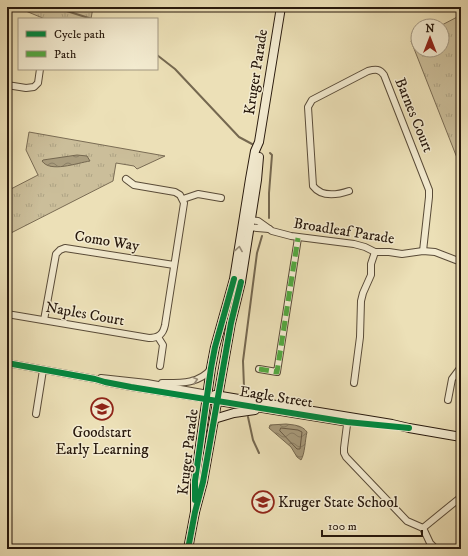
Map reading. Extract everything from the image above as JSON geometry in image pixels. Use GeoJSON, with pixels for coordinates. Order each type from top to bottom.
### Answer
{"type":"FeatureCollection","features":[{"type":"Feature","properties":{"kind":"street","name":"Kruger Parade"},"geometry":{"type":"LineString","coordinates":[[188,549],[195,512],[203,482],[240,282],[255,151],[259,142],[281,7]]}},
{"type":"Feature","properties":{"kind":"street"},"geometry":{"type":"LineString","coordinates":[[7,85],[26,88],[34,87],[38,82],[40,70]]}},
{"type":"Feature","properties":{"kind":"street","name":"Barnes Court"},"geometry":{"type":"LineString","coordinates":[[349,191],[339,194],[326,194],[319,192],[313,186],[308,107],[312,100],[368,71],[377,70],[384,76],[429,190],[423,251]]}},
{"type":"Feature","properties":{"kind":"street"},"geometry":{"type":"LineString","coordinates":[[126,179],[134,185],[175,192],[183,199],[184,209],[164,330],[158,337],[163,345],[160,366]]}},
{"type":"Feature","properties":{"kind":"street"},"geometry":{"type":"LineString","coordinates":[[183,199],[198,194],[221,198]]}},
{"type":"Feature","properties":{"kind":"street","name":"Broadleaf Parade"},"geometry":{"type":"LineString","coordinates":[[246,223],[258,221],[269,229],[282,234],[298,238],[330,240],[354,244],[365,247],[374,252],[402,254],[423,251],[435,252],[461,262]]}},
{"type":"Feature","properties":{"kind":"street","name":"Kruger Parade"},"geometry":{"type":"LineString","coordinates":[[195,512],[195,481],[211,368],[215,347],[234,279],[246,223]]}},
{"type":"Feature","properties":{"kind":"street"},"geometry":{"type":"LineString","coordinates":[[259,369],[277,372],[298,238]]}},
{"type":"Feature","properties":{"kind":"street","name":"Como Way"},"geometry":{"type":"LineString","coordinates":[[44,320],[54,261],[56,254],[60,250],[65,248],[174,265]]}},
{"type":"Feature","properties":{"kind":"street"},"geometry":{"type":"LineString","coordinates":[[354,383],[360,336],[361,301],[371,275],[371,264],[374,252]]}},
{"type":"Feature","properties":{"kind":"street","name":"Naples Court"},"geometry":{"type":"LineString","coordinates":[[7,314],[149,338],[158,337]]}},
{"type":"Feature","properties":{"kind":"street","name":"Eagle Street"},"geometry":{"type":"LineString","coordinates":[[7,363],[131,387],[218,398],[461,437]]}},
{"type":"Feature","properties":{"kind":"street"},"geometry":{"type":"LineString","coordinates":[[448,400],[452,380],[461,367]]}},
{"type":"Feature","properties":{"kind":"street"},"geometry":{"type":"LineString","coordinates":[[147,384],[178,383],[198,380],[205,376],[211,368]]}},
{"type":"Feature","properties":{"kind":"street"},"geometry":{"type":"LineString","coordinates":[[36,414],[44,370]]}},
{"type":"Feature","properties":{"kind":"street","name":"Eagle Street"},"geometry":{"type":"LineString","coordinates":[[95,379],[106,378],[147,384],[208,397]]}},
{"type":"Feature","properties":{"kind":"street","name":"Eagle Street"},"geometry":{"type":"LineString","coordinates":[[218,398],[262,408],[348,419]]}},
{"type":"Feature","properties":{"kind":"street"},"geometry":{"type":"LineString","coordinates":[[214,419],[234,413],[262,408]]}},
{"type":"Feature","properties":{"kind":"street"},"geometry":{"type":"LineString","coordinates":[[348,419],[344,448],[346,457],[407,521],[423,528],[430,542],[436,549]]}},
{"type":"Feature","properties":{"kind":"street"},"geometry":{"type":"LineString","coordinates":[[423,528],[461,497]]}},
{"type":"Feature","properties":{"kind":"green space"},"geometry":{"type":"Polygon","coordinates":[[[16,7],[93,7],[91,18],[43,18],[16,7]]]}},
{"type":"Feature","properties":{"kind":"green space"},"geometry":{"type":"Polygon","coordinates":[[[461,15],[461,168],[418,58],[450,58],[450,21],[461,15]]]}},
{"type":"Feature","properties":{"kind":"green space"},"geometry":{"type":"Polygon","coordinates":[[[29,132],[165,156],[137,169],[134,166],[116,163],[113,181],[7,235],[7,191],[38,175],[26,150],[29,132]]]}},
{"type":"Feature","properties":{"kind":"water"},"geometry":{"type":"Polygon","coordinates":[[[77,155],[87,156],[90,161],[57,167],[46,165],[42,161],[43,160],[77,155]]]}},
{"type":"Feature","properties":{"kind":"water"},"geometry":{"type":"Polygon","coordinates":[[[270,425],[295,425],[307,432],[301,460],[297,457],[291,447],[269,428],[270,425]]]}},
{"type":"Feature","properties":{"kind":"waterway"},"geometry":{"type":"LineString","coordinates":[[54,7],[89,18]]}},
{"type":"Feature","properties":{"kind":"waterway"},"geometry":{"type":"LineString","coordinates":[[158,56],[175,69],[239,137],[252,144]]}},
{"type":"Feature","properties":{"kind":"waterway"},"geometry":{"type":"LineString","coordinates":[[269,218],[272,155],[270,153]]}},
{"type":"Feature","properties":{"kind":"waterway"},"geometry":{"type":"LineString","coordinates":[[244,387],[243,361],[257,253],[262,236]]}},
{"type":"Feature","properties":{"kind":"waterway"},"geometry":{"type":"LineString","coordinates":[[248,417],[253,440],[259,453]]}},
{"type":"Feature","properties":{"kind":"marked path"},"geometry":{"type":"LineString","coordinates":[[259,369],[277,372],[298,238]]}},
{"type":"Feature","properties":{"kind":"cycle path"},"geometry":{"type":"LineString","coordinates":[[195,500],[195,481],[211,368],[215,347],[234,279]]}},
{"type":"Feature","properties":{"kind":"cycle path"},"geometry":{"type":"LineString","coordinates":[[188,549],[195,512],[203,482],[231,323],[241,282]]}},
{"type":"Feature","properties":{"kind":"cycle path"},"geometry":{"type":"LineString","coordinates":[[7,363],[131,387],[347,422],[409,428]]}},
{"type":"Feature","properties":{"kind":"place","name":"Goodstart Early Learning"},"geometry":{"type":"Point","coordinates":[102,409]}},
{"type":"Feature","properties":{"kind":"place","name":"Kruger State School"},"geometry":{"type":"Point","coordinates":[263,502]}}]}
